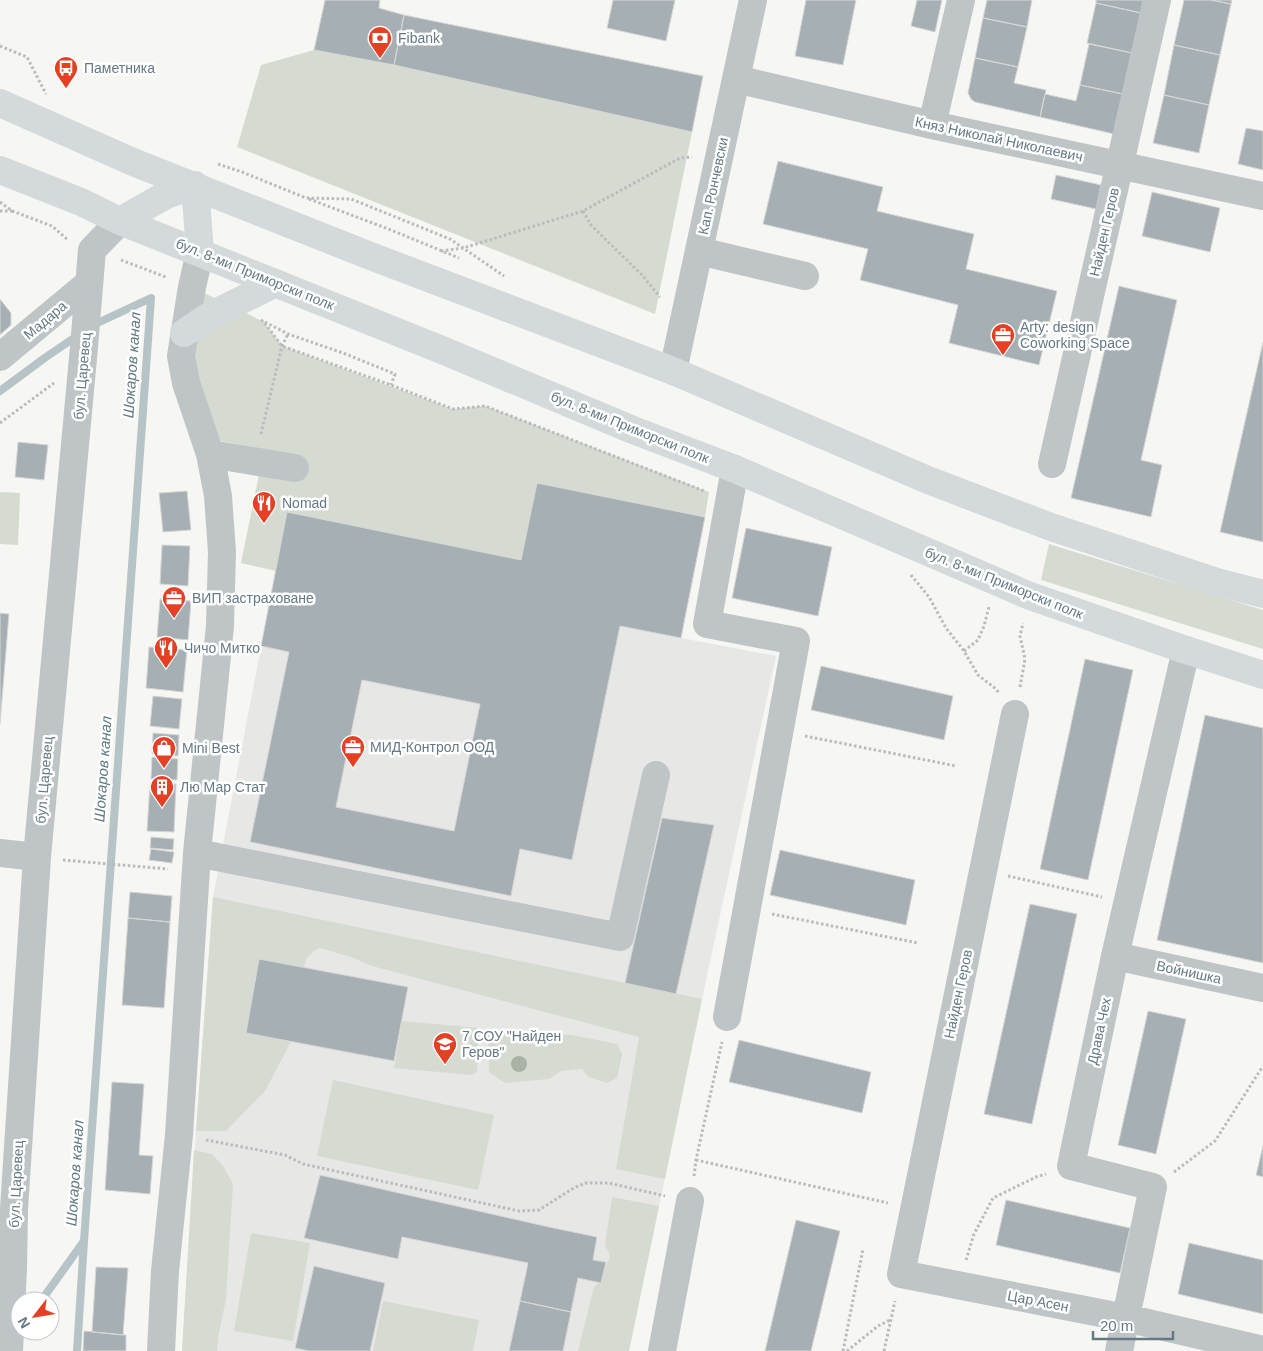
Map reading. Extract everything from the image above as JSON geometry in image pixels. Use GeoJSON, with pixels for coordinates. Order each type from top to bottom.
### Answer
{"type":"FeatureCollection","features":[{"type":"Feature","properties":{"kind":"main road"},"geometry":{"type":"LineString","coordinates":[[0,103],[133,162],[373,257],[673,371],[928,480],[1051,527],[1217,582],[1263,594]]}},
{"type":"Feature","properties":{"kind":"main road","name":"бул. 8-ми Приморски полк"},"geometry":{"type":"LineString","coordinates":[[0,170],[81,202],[120,221],[442,350],[633,430],[735,469],[1030,596],[1263,675]]}},
{"type":"Feature","properties":{"kind":"main road"},"geometry":{"type":"LineString","coordinates":[[120,221],[166,196],[195,185]]}},
{"type":"Feature","properties":{"kind":"main road"},"geometry":{"type":"LineString","coordinates":[[195,185],[200,252]]}},
{"type":"Feature","properties":{"kind":"main road"},"geometry":{"type":"LineString","coordinates":[[184,333],[211,314],[276,283]]}},
{"type":"Feature","properties":{"kind":"street","name":"Кап. Рончевски"},"geometry":{"type":"LineString","coordinates":[[673,371],[753,0]]}},
{"type":"Feature","properties":{"kind":"street"},"geometry":{"type":"LineString","coordinates":[[932,125],[961,0]]}},
{"type":"Feature","properties":{"kind":"street","name":"Найден Геров"},"geometry":{"type":"LineString","coordinates":[[1052,464],[1118,165],[1157,0]]}},
{"type":"Feature","properties":{"kind":"street","name":"Княз Николай Николаевич"},"geometry":{"type":"LineString","coordinates":[[736,79],[932,125],[1263,196]]}},
{"type":"Feature","properties":{"kind":"street"},"geometry":{"type":"LineString","coordinates":[[92,250],[120,221]]}},
{"type":"Feature","properties":{"kind":"street","name":"бул. Царевец"},"geometry":{"type":"LineString","coordinates":[[9,1351],[14,1209],[48,858],[92,250]]}},
{"type":"Feature","properties":{"kind":"street"},"geometry":{"type":"LineString","coordinates":[[699,251],[805,276]]}},
{"type":"Feature","properties":{"kind":"street"},"geometry":{"type":"LineString","coordinates":[[160,1351],[165,1271],[179,1135],[197,862],[220,626],[222,552],[218,496],[210,454],[186,383],[181,356],[192,287],[200,252]]}},
{"type":"Feature","properties":{"kind":"street","name":"Мадара"},"geometry":{"type":"LineString","coordinates":[[0,357],[89,293]]}},
{"type":"Feature","properties":{"kind":"street"},"geometry":{"type":"LineString","coordinates":[[210,454],[296,468]]}},
{"type":"Feature","properties":{"kind":"street"},"geometry":{"type":"LineString","coordinates":[[727,1017],[796,641],[707,624],[735,469]]}},
{"type":"Feature","properties":{"kind":"street","name":"Драва Чех"},"geometry":{"type":"LineString","coordinates":[[1071,1166],[1115,956],[1186,650]]}},
{"type":"Feature","properties":{"kind":"street","name":"Найден Геров"},"geometry":{"type":"LineString","coordinates":[[901,1274],[1015,714]]}},
{"type":"Feature","properties":{"kind":"street"},"geometry":{"type":"LineString","coordinates":[[197,862],[620,937],[656,775]]}},
{"type":"Feature","properties":{"kind":"street"},"geometry":{"type":"LineString","coordinates":[[0,853],[48,858]]}},
{"type":"Feature","properties":{"kind":"street","name":"Войнишка"},"geometry":{"type":"LineString","coordinates":[[1115,956],[1263,988]]}},
{"type":"Feature","properties":{"kind":"street"},"geometry":{"type":"LineString","coordinates":[[1071,1166],[1153,1188],[1119,1351]]}},
{"type":"Feature","properties":{"kind":"street"},"geometry":{"type":"LineString","coordinates":[[662,1351],[690,1201]]}},
{"type":"Feature","properties":{"kind":"street","name":"Цар Асен"},"geometry":{"type":"LineString","coordinates":[[901,1274],[1126,1318],[1263,1350]]}},
{"type":"Feature","properties":{"kind":"path"},"geometry":{"type":"LineString","coordinates":[[306,198],[441,250],[463,248],[583,211],[680,158],[719,156]]}},
{"type":"Feature","properties":{"kind":"path"},"geometry":{"type":"LineString","coordinates":[[0,202],[12,210],[52,226],[66,239],[192,287]]}},
{"type":"Feature","properties":{"kind":"path"},"geometry":{"type":"LineString","coordinates":[[0,211],[12,210]]}},
{"type":"Feature","properties":{"kind":"path"},"geometry":{"type":"LineString","coordinates":[[583,211],[591,225],[642,275],[683,324]]}},
{"type":"Feature","properties":{"kind":"path"},"geometry":{"type":"LineString","coordinates":[[231,304],[288,334],[395,374],[391,385]]}},
{"type":"Feature","properties":{"kind":"path"},"geometry":{"type":"LineString","coordinates":[[264,322],[282,346],[452,408],[485,406],[729,500]]}},
{"type":"Feature","properties":{"kind":"path"},"geometry":{"type":"LineString","coordinates":[[0,423],[84,354]]}},
{"type":"Feature","properties":{"kind":"path"},"geometry":{"type":"LineString","coordinates":[[906,569],[929,597],[946,628],[964,651],[978,675],[996,689],[1015,714]]}},
{"type":"Feature","properties":{"kind":"path"},"geometry":{"type":"LineString","coordinates":[[964,651],[978,640],[991,600]]}},
{"type":"Feature","properties":{"kind":"path"},"geometry":{"type":"LineString","coordinates":[[1015,714],[1025,659],[1020,636],[1024,622]]}},
{"type":"Feature","properties":{"kind":"path"},"geometry":{"type":"LineString","coordinates":[[780,731],[956,766]]}},
{"type":"Feature","properties":{"kind":"path"},"geometry":{"type":"LineString","coordinates":[[48,858],[124,865],[197,862]]}},
{"type":"Feature","properties":{"kind":"path"},"geometry":{"type":"LineString","coordinates":[[983,871],[1092,895]]}},
{"type":"Feature","properties":{"kind":"path"},"geometry":{"type":"LineString","coordinates":[[747,910],[918,943]]}},
{"type":"Feature","properties":{"kind":"path"},"geometry":{"type":"LineString","coordinates":[[179,1135],[286,1154],[303,1164],[519,1211],[539,1210],[585,1183],[609,1183],[690,1201],[696,1160],[727,1017]]}},
{"type":"Feature","properties":{"kind":"path"},"geometry":{"type":"LineString","coordinates":[[1153,1188],[1215,1141],[1263,1066]]}},
{"type":"Feature","properties":{"kind":"path"},"geometry":{"type":"LineString","coordinates":[[696,1160],[914,1209]]}},
{"type":"Feature","properties":{"kind":"path"},"geometry":{"type":"LineString","coordinates":[[959,1285],[974,1234],[993,1198],[1036,1177],[1071,1166]]}},
{"type":"Feature","properties":{"kind":"path"},"geometry":{"type":"LineString","coordinates":[[842,1351],[863,1249]]}},
{"type":"Feature","properties":{"kind":"path"},"geometry":{"type":"LineString","coordinates":[[884,1351],[901,1274]]}},
{"type":"Feature","properties":{"kind":"path"},"geometry":{"type":"LineString","coordinates":[[847,1351],[878,1326],[891,1320]]}},
{"type":"Feature","properties":{"kind":"shaded area"},"geometry":{"type":"Polygon","coordinates":[[[314,50],[394,65],[692,132],[655,314],[237,147],[261,65],[314,50]]]}},
{"type":"Feature","properties":{"kind":"shaded area"},"geometry":{"type":"Polygon","coordinates":[[[192,287],[264,322],[282,346],[452,409],[485,406],[709,492],[705,517],[537,483],[521,560],[287,512],[276,571],[241,563],[264,450],[220,441],[197,417],[192,287]]]}},
{"type":"Feature","properties":{"kind":"shaded area"},"geometry":{"type":"Polygon","coordinates":[[[537,483],[705,517],[681,638],[776,656],[629,1351],[182,1351],[213,897],[287,512],[521,560],[537,483]]]}},
{"type":"Feature","properties":{"kind":"shaded area"},"geometry":{"type":"Polygon","coordinates":[[[0,492],[20,493],[18,545],[0,544],[0,492]]]}},
{"type":"Feature","properties":{"kind":"shaded area"},"geometry":{"type":"Polygon","coordinates":[[[1049,544],[1263,610],[1263,649],[1041,580],[1049,544]]]}},
{"type":"Feature","properties":{"kind":"shaded area"},"geometry":{"type":"Polygon","coordinates":[[[213,897],[702,999],[665,1179],[616,1169],[639,1037],[372,966],[351,957],[320,948],[309,956],[304,968],[259,959],[246,1033],[291,1042],[265,1091],[226,1131],[196,1131],[213,897]]]}},
{"type":"Feature","properties":{"kind":"shaded area"},"geometry":{"type":"Polygon","coordinates":[[[402,1021],[479,1028],[477,1072],[472,1075],[394,1068],[402,1021]]]}},
{"type":"Feature","properties":{"kind":"shaded area"},"geometry":{"type":"Polygon","coordinates":[[[488,1031],[572,1035],[617,1044],[622,1054],[617,1078],[607,1083],[589,1077],[582,1069],[561,1071],[549,1079],[505,1083],[489,1072],[488,1031]]]}},
{"type":"Feature","properties":{"kind":"shaded area"},"geometry":{"type":"Polygon","coordinates":[[[333,1080],[494,1115],[478,1190],[317,1156],[333,1080]]]}},
{"type":"Feature","properties":{"kind":"shaded area"},"geometry":{"type":"Polygon","coordinates":[[[194,1150],[212,1154],[223,1166],[233,1184],[226,1299],[217,1351],[182,1351],[194,1150]]]}},
{"type":"Feature","properties":{"kind":"shaded area"},"geometry":{"type":"Polygon","coordinates":[[[612,1197],[659,1206],[629,1351],[578,1351],[594,1287],[600,1281],[610,1256],[605,1245],[612,1197]]]}},
{"type":"Feature","properties":{"kind":"shaded area"},"geometry":{"type":"Polygon","coordinates":[[[251,1233],[310,1243],[293,1341],[234,1331],[251,1233]]]}},
{"type":"Feature","properties":{"kind":"shaded area"},"geometry":{"type":"Polygon","coordinates":[[[383,1301],[479,1320],[473,1351],[373,1351],[383,1301]]]}},
{"type":"Feature","properties":{"kind":"building"},"geometry":{"type":"Polygon","coordinates":[[[325,0],[380,0],[379,8],[404,15],[394,65],[314,50],[325,0]]]}},
{"type":"Feature","properties":{"kind":"building"},"geometry":{"type":"Polygon","coordinates":[[[613,0],[675,0],[666,41],[607,28],[613,0]]]}},
{"type":"Feature","properties":{"kind":"building"},"geometry":{"type":"Polygon","coordinates":[[[806,0],[856,0],[843,65],[795,56],[806,0]]]}},
{"type":"Feature","properties":{"kind":"building"},"geometry":{"type":"Polygon","coordinates":[[[917,0],[942,0],[935,32],[911,26],[917,0]]]}},
{"type":"Feature","properties":{"kind":"building"},"geometry":{"type":"Polygon","coordinates":[[[987,0],[1032,0],[1027,27],[983,18],[987,0]]]}},
{"type":"Feature","properties":{"kind":"building"},"geometry":{"type":"Polygon","coordinates":[[[1096,0],[1143,0],[1141,13],[1096,3],[1096,0]]]}},
{"type":"Feature","properties":{"kind":"building"},"geometry":{"type":"Polygon","coordinates":[[[1184,0],[1211,0],[1231,4],[1220,55],[1174,45],[1184,0]]]}},
{"type":"Feature","properties":{"kind":"building"},"geometry":{"type":"Polygon","coordinates":[[[1211,0],[1232,0],[1231,4],[1211,0]]]}},
{"type":"Feature","properties":{"kind":"building"},"geometry":{"type":"Polygon","coordinates":[[[1096,3],[1141,13],[1132,53],[1087,43],[1096,3]]]}},
{"type":"Feature","properties":{"kind":"building"},"geometry":{"type":"Polygon","coordinates":[[[404,15],[703,76],[692,132],[394,65],[404,15]]]}},
{"type":"Feature","properties":{"kind":"building"},"geometry":{"type":"Polygon","coordinates":[[[983,18],[1027,27],[1018,67],[975,58],[983,18]]]}},
{"type":"Feature","properties":{"kind":"building"},"geometry":{"type":"Polygon","coordinates":[[[1089,44],[1132,53],[1123,94],[1080,85],[1089,44]]]}},
{"type":"Feature","properties":{"kind":"building"},"geometry":{"type":"Polygon","coordinates":[[[1174,45],[1220,55],[1209,105],[1164,95],[1174,45]]]}},
{"type":"Feature","properties":{"kind":"building"},"geometry":{"type":"Polygon","coordinates":[[[975,58],[1018,67],[1014,83],[1046,90],[1040,117],[975,102],[971,99],[968,93],[975,58]]]}},
{"type":"Feature","properties":{"kind":"building"},"geometry":{"type":"Polygon","coordinates":[[[1080,85],[1123,94],[1114,134],[1040,117],[1045,94],[1076,101],[1080,85]]]}},
{"type":"Feature","properties":{"kind":"building"},"geometry":{"type":"Polygon","coordinates":[[[1164,95],[1209,105],[1199,153],[1153,143],[1164,95]]]}},
{"type":"Feature","properties":{"kind":"building"},"geometry":{"type":"Polygon","coordinates":[[[1246,128],[1263,131],[1263,170],[1238,164],[1246,128]]]}},
{"type":"Feature","properties":{"kind":"building"},"geometry":{"type":"Polygon","coordinates":[[[778,161],[883,187],[877,211],[974,234],[966,269],[1057,291],[1039,365],[949,343],[958,305],[860,280],[868,249],[763,224],[778,161]]]}},
{"type":"Feature","properties":{"kind":"building"},"geometry":{"type":"Polygon","coordinates":[[[1056,175],[1101,185],[1096,209],[1051,199],[1056,175]]]}},
{"type":"Feature","properties":{"kind":"building"},"geometry":{"type":"Polygon","coordinates":[[[1152,192],[1220,208],[1210,252],[1142,236],[1152,192]]]}},
{"type":"Feature","properties":{"kind":"building"},"geometry":{"type":"Polygon","coordinates":[[[1119,286],[1177,300],[1141,460],[1162,465],[1151,517],[1071,498],[1119,286]]]}},
{"type":"Feature","properties":{"kind":"building"},"geometry":{"type":"Polygon","coordinates":[[[0,299],[11,313],[11,325],[0,335],[0,299]]]}},
{"type":"Feature","properties":{"kind":"building"},"geometry":{"type":"Polygon","coordinates":[[[1263,342],[1263,542],[1220,532],[1263,342]]]}},
{"type":"Feature","properties":{"kind":"building"},"geometry":{"type":"Polygon","coordinates":[[[18,442],[48,445],[44,480],[15,477],[18,442]]]}},
{"type":"Feature","properties":{"kind":"building"},"geometry":{"type":"Polygon","coordinates":[[[537,483],[705,517],[681,638],[620,626],[572,860],[520,849],[511,896],[250,842],[289,652],[261,646],[287,512],[521,560],[537,483]],[[362,680],[336,807],[454,831],[480,704],[362,680]]]}},
{"type":"Feature","properties":{"kind":"building"},"geometry":{"type":"Polygon","coordinates":[[[187,491],[191,530],[163,532],[159,493],[187,491]]]}},
{"type":"Feature","properties":{"kind":"building"},"geometry":{"type":"Polygon","coordinates":[[[746,528],[832,547],[818,616],[732,598],[746,528]]]}},
{"type":"Feature","properties":{"kind":"building"},"geometry":{"type":"Polygon","coordinates":[[[162,545],[190,546],[188,586],[160,584],[162,545]]]}},
{"type":"Feature","properties":{"kind":"building","name":"ВИП застраховане"},"geometry":{"type":"Polygon","coordinates":[[[160,599],[191,601],[188,640],[157,637],[160,599]]]}},
{"type":"Feature","properties":{"kind":"building"},"geometry":{"type":"Polygon","coordinates":[[[0,613],[9,614],[0,724],[0,613]]]}},
{"type":"Feature","properties":{"kind":"building","name":"Чичо Митко"},"geometry":{"type":"Polygon","coordinates":[[[149,647],[187,650],[183,692],[146,688],[149,647]]]}},
{"type":"Feature","properties":{"kind":"building"},"geometry":{"type":"Polygon","coordinates":[[[1085,659],[1133,670],[1088,880],[1040,869],[1085,659]]]}},
{"type":"Feature","properties":{"kind":"building"},"geometry":{"type":"Polygon","coordinates":[[[821,666],[953,696],[944,740],[811,710],[821,666]]]}},
{"type":"Feature","properties":{"kind":"building"},"geometry":{"type":"Polygon","coordinates":[[[153,696],[182,699],[179,729],[150,726],[153,696]]]}},
{"type":"Feature","properties":{"kind":"building"},"geometry":{"type":"Polygon","coordinates":[[[1205,715],[1263,728],[1263,963],[1157,940],[1205,715]]]}},
{"type":"Feature","properties":{"kind":"building"},"geometry":{"type":"Polygon","coordinates":[[[153,733],[179,735],[178,756],[152,754],[153,733]]]}},
{"type":"Feature","properties":{"kind":"building","name":"Mini Best"},"geometry":{"type":"Polygon","coordinates":[[[152,757],[178,759],[177,780],[151,779],[152,757]]]}},
{"type":"Feature","properties":{"kind":"building","name":"Лю Мар Стат"},"geometry":{"type":"Polygon","coordinates":[[[150,783],[176,784],[174,832],[147,831],[150,783]]]}},
{"type":"Feature","properties":{"kind":"building"},"geometry":{"type":"Polygon","coordinates":[[[662,818],[714,825],[676,994],[625,983],[662,818]]]}},
{"type":"Feature","properties":{"kind":"building"},"geometry":{"type":"Polygon","coordinates":[[[151,837],[174,839],[173,850],[150,848],[151,837]]]}},
{"type":"Feature","properties":{"kind":"building"},"geometry":{"type":"Polygon","coordinates":[[[151,849],[174,852],[172,863],[149,860],[151,849]]]}},
{"type":"Feature","properties":{"kind":"building"},"geometry":{"type":"Polygon","coordinates":[[[780,850],[915,880],[906,925],[770,895],[780,850]]]}},
{"type":"Feature","properties":{"kind":"building"},"geometry":{"type":"Polygon","coordinates":[[[130,892],[172,896],[170,922],[128,918],[130,892]]]}},
{"type":"Feature","properties":{"kind":"building"},"geometry":{"type":"Polygon","coordinates":[[[1030,904],[1077,914],[1032,1124],[984,1114],[1030,904]]]}},
{"type":"Feature","properties":{"kind":"building"},"geometry":{"type":"Polygon","coordinates":[[[128,918],[170,922],[164,1008],[122,1005],[128,918]]]}},
{"type":"Feature","properties":{"kind":"building"},"geometry":{"type":"Polygon","coordinates":[[[259,959],[408,987],[394,1061],[246,1033],[259,959]]]}},
{"type":"Feature","properties":{"kind":"building"},"geometry":{"type":"Polygon","coordinates":[[[1148,1011],[1186,1019],[1156,1154],[1118,1145],[1148,1011]]]}},
{"type":"Feature","properties":{"kind":"building"},"geometry":{"type":"Polygon","coordinates":[[[739,1040],[871,1072],[862,1113],[729,1082],[739,1040]]]}},
{"type":"Feature","properties":{"kind":"building"},"geometry":{"type":"Polygon","coordinates":[[[112,1082],[144,1084],[139,1155],[153,1156],[150,1194],[105,1190],[112,1082]]]}},
{"type":"Feature","properties":{"kind":"building"},"geometry":{"type":"Polygon","coordinates":[[[1263,1146],[1263,1177],[1256,1175],[1263,1146]]]}},
{"type":"Feature","properties":{"kind":"building"},"geometry":{"type":"Polygon","coordinates":[[[320,1175],[597,1237],[593,1260],[606,1262],[601,1283],[578,1278],[571,1312],[520,1301],[528,1263],[402,1237],[398,1259],[304,1238],[320,1175]]]}},
{"type":"Feature","properties":{"kind":"building"},"geometry":{"type":"Polygon","coordinates":[[[1006,1200],[1130,1228],[1120,1273],[996,1245],[1006,1200]]]}},
{"type":"Feature","properties":{"kind":"building"},"geometry":{"type":"Polygon","coordinates":[[[796,1220],[840,1231],[811,1351],[765,1351],[796,1220]]]}},
{"type":"Feature","properties":{"kind":"building"},"geometry":{"type":"Polygon","coordinates":[[[1189,1243],[1263,1260],[1263,1314],[1178,1294],[1189,1243]]]}},
{"type":"Feature","properties":{"kind":"building"},"geometry":{"type":"Polygon","coordinates":[[[314,1266],[385,1283],[370,1351],[309,1351],[295,1348],[314,1266]]]}},
{"type":"Feature","properties":{"kind":"building"},"geometry":{"type":"Polygon","coordinates":[[[96,1267],[128,1268],[123,1335],[92,1332],[96,1267]]]}},
{"type":"Feature","properties":{"kind":"building"},"geometry":{"type":"Polygon","coordinates":[[[520,1301],[571,1312],[563,1351],[509,1351],[520,1301]]]}},
{"type":"Feature","properties":{"kind":"building"},"geometry":{"type":"Polygon","coordinates":[[[84,1331],[126,1335],[126,1351],[83,1351],[84,1331]]]}},
{"type":"Feature","properties":{"kind":"waterway","name":"Шокаров канал"},"geometry":{"type":"LineString","coordinates":[[77,1351],[151,298],[91,326]]}},
{"type":"Feature","properties":{"kind":"waterway"},"geometry":{"type":"LineString","coordinates":[[0,391],[77,336]]}},
{"type":"Feature","properties":{"kind":"waterway"},"geometry":{"type":"LineString","coordinates":[[48,1291],[84,1241]]}},
{"type":"Feature","properties":{"kind":"place","name":"Fibank"},"geometry":{"type":"Point","coordinates":[380,59]}},
{"type":"Feature","properties":{"kind":"place","name":"Паметника"},"geometry":{"type":"Point","coordinates":[66,89]}},
{"type":"Feature","properties":{"kind":"place","name":"Arty: design Coworking Space"},"geometry":{"type":"Point","coordinates":[1003,356]}},
{"type":"Feature","properties":{"kind":"place","name":"Nomad"},"geometry":{"type":"Point","coordinates":[264,524]}},
{"type":"Feature","properties":{"kind":"place","name":"ВИП застраховане"},"geometry":{"type":"Point","coordinates":[174,619]}},
{"type":"Feature","properties":{"kind":"place","name":"Чичо Митко"},"geometry":{"type":"Point","coordinates":[166,669]}},
{"type":"Feature","properties":{"kind":"place","name":"МИД-Контрол ООД"},"geometry":{"type":"Point","coordinates":[353,768]}},
{"type":"Feature","properties":{"kind":"place","name":"Mini Best"},"geometry":{"type":"Point","coordinates":[164,769]}},
{"type":"Feature","properties":{"kind":"place","name":"Лю Мар Стат"},"geometry":{"type":"Point","coordinates":[162,808]}},
{"type":"Feature","properties":{"kind":"place","name":"7 СОУ \"Найден Геров\""},"geometry":{"type":"Point","coordinates":[445,1065]}}]}
